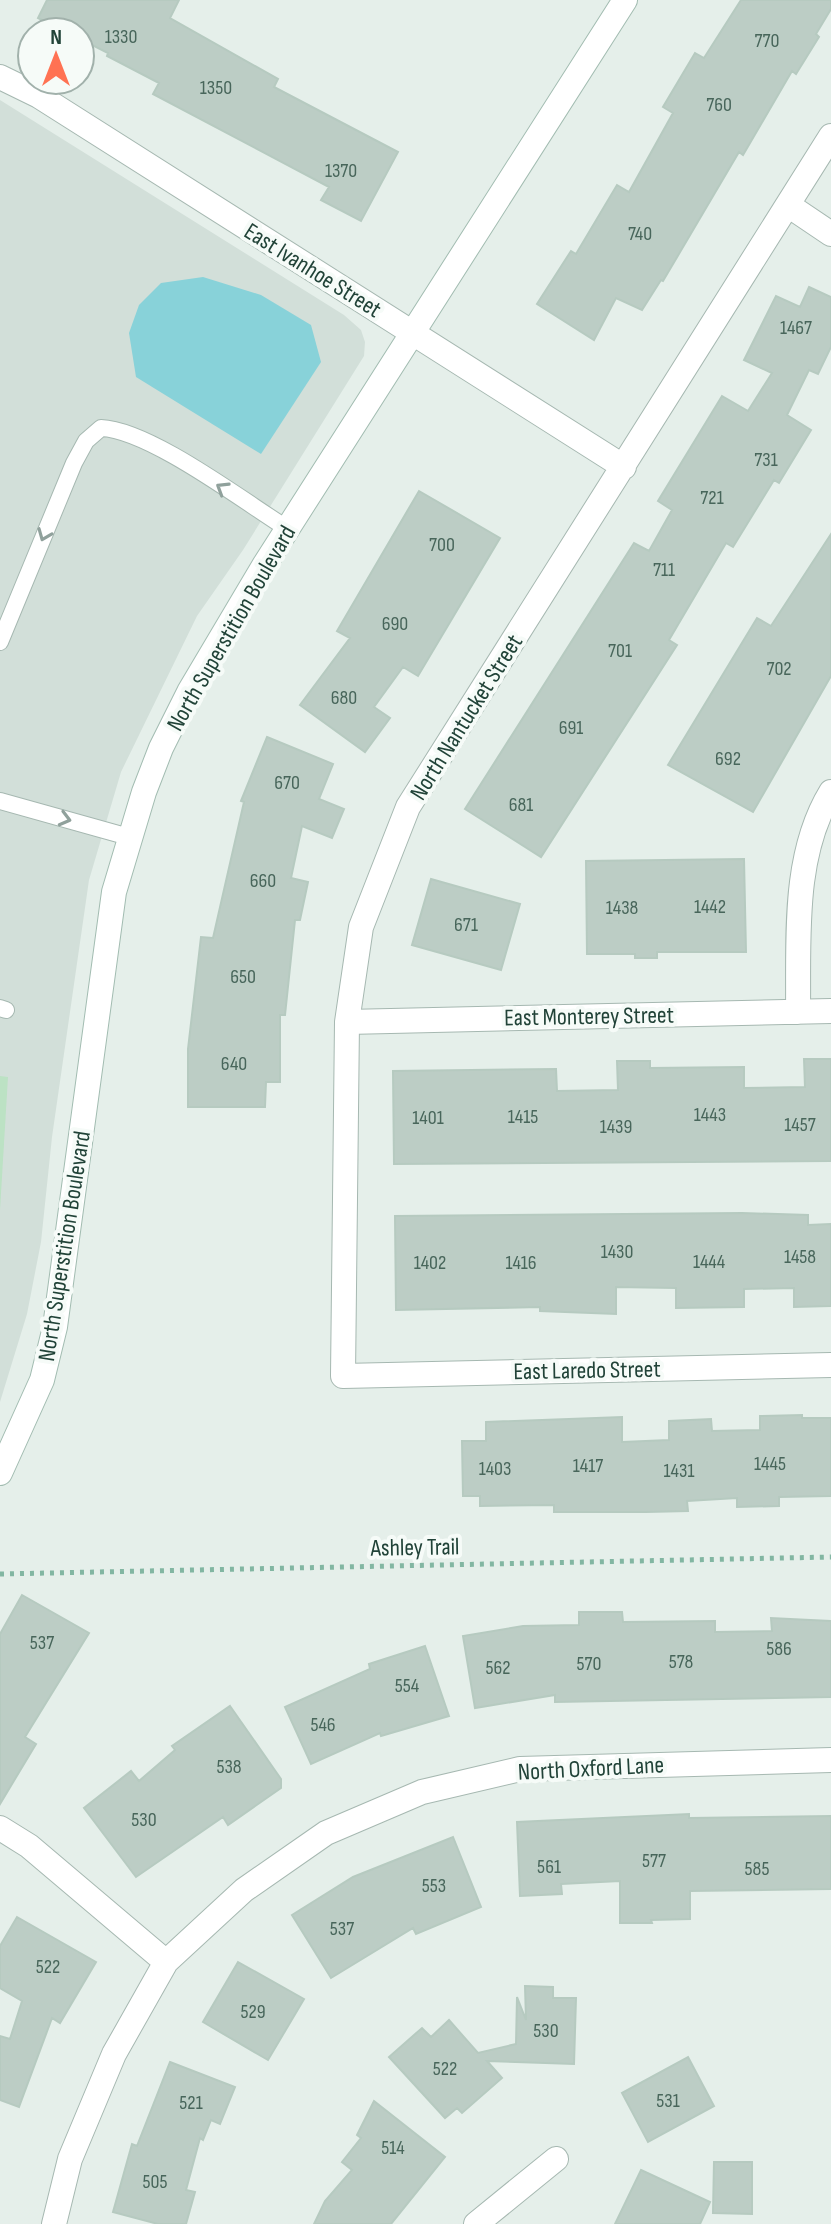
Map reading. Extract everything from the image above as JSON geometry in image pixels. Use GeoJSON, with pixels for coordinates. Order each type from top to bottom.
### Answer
{"type":"FeatureCollection","features":[{"type":"Feature","properties":{"kind":"street","name":"North Superstition Boulevard"},"geometry":{"type":"LineString","coordinates":[[0,1473],[42,1380],[55,1327],[114,892],[129,837],[161,748],[189,692],[288,529],[625,0]]}},
{"type":"Feature","properties":{"kind":"street","name":"East Ivanhoe Street"},"geometry":{"type":"LineString","coordinates":[[0,77],[53,105],[624,467]]}},
{"type":"Feature","properties":{"kind":"street","name":"North Nantucket Street"},"geometry":{"type":"LineString","coordinates":[[343,1376],[347,1022],[361,927],[408,807],[831,136]]}},
{"type":"Feature","properties":{"kind":"street"},"geometry":{"type":"LineString","coordinates":[[788,205],[831,234]]}},
{"type":"Feature","properties":{"kind":"street"},"geometry":{"type":"LineString","coordinates":[[798,1012],[799,901],[817,816],[831,792]]}},
{"type":"Feature","properties":{"kind":"street","name":"East Monterey Street"},"geometry":{"type":"LineString","coordinates":[[347,1022],[831,1011]]}},
{"type":"Feature","properties":{"kind":"street","name":"East Laredo Street"},"geometry":{"type":"LineString","coordinates":[[343,1376],[831,1365]]}},
{"type":"Feature","properties":{"kind":"street","name":"North Oxford Lane"},"geometry":{"type":"LineString","coordinates":[[54,2224],[70,2159],[114,2054],[166,1962],[244,1890],[326,1833],[422,1792],[520,1769],[831,1760]]}},
{"type":"Feature","properties":{"kind":"street"},"geometry":{"type":"LineString","coordinates":[[0,1828],[29,1846],[166,1962]]}},
{"type":"Feature","properties":{"kind":"street"},"geometry":{"type":"LineString","coordinates":[[476,2224],[556,2159]]}},
{"type":"Feature","properties":{"kind":"lane"},"geometry":{"type":"LineString","coordinates":[[0,642],[74,463],[86,441],[101,428],[121,429],[148,442],[288,529]]}},
{"type":"Feature","properties":{"kind":"lane"},"geometry":{"type":"LineString","coordinates":[[0,801],[129,837]]}},
{"type":"Feature","properties":{"kind":"path","name":"Ashley Trail"},"geometry":{"type":"LineString","coordinates":[[0,1574],[831,1557]]}},
{"type":"Feature","properties":{"kind":"shaded area"},"geometry":{"type":"Polygon","coordinates":[[[0,100],[344,315],[361,330],[365,342],[364,356],[243,550],[197,616],[121,772],[89,880],[52,1137],[41,1242],[27,1314],[0,1402],[0,100]]]}},
{"type":"Feature","properties":{"kind":"green space"},"geometry":{"type":"Polygon","coordinates":[[[0,1076],[8,1077],[0,1210],[0,1076]]]}},
{"type":"Feature","properties":{"kind":"water"},"geometry":{"type":"Polygon","coordinates":[[[203,277],[261,295],[311,325],[321,362],[261,454],[136,377],[129,333],[139,305],[161,283],[203,277]]]}},
{"type":"Feature","properties":{"kind":"building"},"geometry":{"type":"Polygon","coordinates":[[[47,0],[179,0],[170,18],[278,79],[274,87],[398,152],[361,221],[321,200],[329,187],[153,94],[159,83],[96,47],[96,16],[39,16],[47,0]]]}},
{"type":"Feature","properties":{"kind":"building"},"geometry":{"type":"Polygon","coordinates":[[[741,0],[831,0],[831,9],[816,34],[819,37],[796,74],[792,71],[743,155],[739,152],[663,281],[642,310],[616,298],[594,340],[537,304],[571,251],[576,254],[617,185],[629,192],[673,113],[663,107],[695,53],[704,58],[741,0]]]}},
{"type":"Feature","properties":{"kind":"building"},"geometry":{"type":"Polygon","coordinates":[[[809,287],[831,297],[831,347],[818,374],[809,370],[787,415],[811,430],[779,483],[774,480],[733,547],[726,543],[669,640],[677,645],[541,857],[465,809],[634,543],[649,551],[672,510],[658,501],[722,396],[748,411],[772,373],[744,360],[776,296],[800,307],[809,287]]]}},
{"type":"Feature","properties":{"kind":"building"},"geometry":{"type":"Polygon","coordinates":[[[419,491],[500,538],[418,676],[403,667],[374,707],[390,718],[365,752],[300,705],[350,638],[337,631],[419,491]]]}},
{"type":"Feature","properties":{"kind":"building"},"geometry":{"type":"Polygon","coordinates":[[[831,534],[831,676],[753,812],[668,765],[757,618],[771,626],[831,534]]]}},
{"type":"Feature","properties":{"kind":"building"},"geometry":{"type":"Polygon","coordinates":[[[267,737],[333,764],[319,799],[344,809],[332,838],[302,826],[291,878],[308,882],[300,920],[295,920],[285,1015],[280,1015],[280,1082],[266,1082],[265,1107],[188,1107],[188,1049],[201,937],[213,938],[244,802],[241,801],[267,737]]]}},
{"type":"Feature","properties":{"kind":"building"},"geometry":{"type":"Polygon","coordinates":[[[744,859],[746,952],[657,952],[657,958],[635,958],[635,954],[587,954],[586,861],[744,859]]]}},
{"type":"Feature","properties":{"kind":"building"},"geometry":{"type":"Polygon","coordinates":[[[431,879],[520,904],[501,970],[412,945],[431,879]]]}},
{"type":"Feature","properties":{"kind":"building"},"geometry":{"type":"Polygon","coordinates":[[[804,1059],[831,1059],[831,1161],[394,1164],[393,1071],[556,1069],[557,1091],[618,1090],[617,1061],[650,1061],[650,1068],[744,1067],[744,1088],[805,1087],[804,1059]]]}},
{"type":"Feature","properties":{"kind":"building"},"geometry":{"type":"Polygon","coordinates":[[[808,1215],[808,1225],[831,1224],[831,1306],[794,1307],[794,1288],[744,1289],[744,1307],[676,1308],[676,1288],[616,1287],[616,1314],[540,1311],[540,1307],[396,1310],[395,1216],[808,1215]]]}},
{"type":"Feature","properties":{"kind":"building"},"geometry":{"type":"Polygon","coordinates":[[[802,1415],[802,1418],[831,1418],[831,1496],[779,1497],[779,1506],[737,1507],[737,1498],[687,1501],[688,1511],[554,1512],[554,1505],[480,1506],[480,1496],[463,1496],[462,1441],[486,1441],[486,1422],[622,1417],[622,1442],[669,1440],[669,1421],[711,1419],[712,1431],[760,1430],[760,1416],[802,1415]]]}},
{"type":"Feature","properties":{"kind":"building"},"geometry":{"type":"Polygon","coordinates":[[[22,1595],[89,1633],[25,1737],[36,1744],[0,1804],[0,1634],[22,1595]]]}},
{"type":"Feature","properties":{"kind":"building"},"geometry":{"type":"Polygon","coordinates":[[[579,1612],[622,1612],[623,1622],[715,1621],[715,1632],[772,1631],[771,1618],[831,1621],[831,1697],[555,1702],[555,1695],[475,1708],[463,1636],[523,1626],[579,1625],[579,1612]]]}},
{"type":"Feature","properties":{"kind":"building"},"geometry":{"type":"Polygon","coordinates":[[[425,1646],[449,1716],[381,1736],[380,1733],[311,1764],[285,1707],[370,1669],[369,1664],[425,1646]]]}},
{"type":"Feature","properties":{"kind":"building"},"geometry":{"type":"Polygon","coordinates":[[[230,1706],[281,1779],[281,1788],[228,1825],[223,1817],[136,1877],[84,1808],[131,1771],[139,1781],[175,1750],[172,1746],[230,1706]]]}},
{"type":"Feature","properties":{"kind":"building"},"geometry":{"type":"Polygon","coordinates":[[[689,1814],[689,1818],[831,1816],[831,1889],[690,1891],[690,1919],[651,1920],[652,1923],[620,1923],[620,1881],[561,1884],[562,1894],[520,1896],[517,1822],[689,1814]]]}},
{"type":"Feature","properties":{"kind":"building"},"geometry":{"type":"Polygon","coordinates":[[[453,1837],[481,1907],[416,1934],[413,1928],[331,1978],[292,1915],[353,1877],[453,1837]]]}},
{"type":"Feature","properties":{"kind":"building"},"geometry":{"type":"Polygon","coordinates":[[[17,1917],[96,1962],[60,2023],[52,2018],[19,2107],[0,2100],[0,2036],[10,2039],[22,2001],[0,1988],[0,1946],[17,1917]]]}},
{"type":"Feature","properties":{"kind":"building"},"geometry":{"type":"Polygon","coordinates":[[[238,1962],[304,1999],[268,2060],[203,2022],[238,1962]]]}},
{"type":"Feature","properties":{"kind":"building"},"geometry":{"type":"Polygon","coordinates":[[[525,1986],[553,1987],[553,1998],[576,1998],[574,2064],[487,2061],[502,2078],[462,2113],[457,2108],[445,2118],[389,2057],[422,2028],[431,2037],[449,2020],[478,2053],[516,2044],[517,1997],[526,2020],[525,1986]]]}},
{"type":"Feature","properties":{"kind":"building"},"geometry":{"type":"Polygon","coordinates":[[[688,2057],[714,2106],[648,2142],[622,2093],[688,2057]]]}},
{"type":"Feature","properties":{"kind":"building"},"geometry":{"type":"Polygon","coordinates":[[[170,2062],[235,2087],[220,2124],[211,2120],[203,2140],[200,2138],[186,2190],[195,2192],[186,2224],[158,2224],[113,2212],[132,2144],[137,2146],[170,2062]]]}},
{"type":"Feature","properties":{"kind":"building"},"geometry":{"type":"Polygon","coordinates":[[[374,2101],[445,2157],[391,2224],[314,2224],[325,2201],[352,2170],[342,2162],[361,2138],[357,2135],[374,2101]]]}},
{"type":"Feature","properties":{"kind":"building"},"geometry":{"type":"Polygon","coordinates":[[[714,2162],[752,2162],[752,2214],[713,2213],[714,2162]]]}},
{"type":"Feature","properties":{"kind":"building"},"geometry":{"type":"Polygon","coordinates":[[[641,2170],[710,2202],[700,2224],[615,2224],[641,2170]]]}}]}
